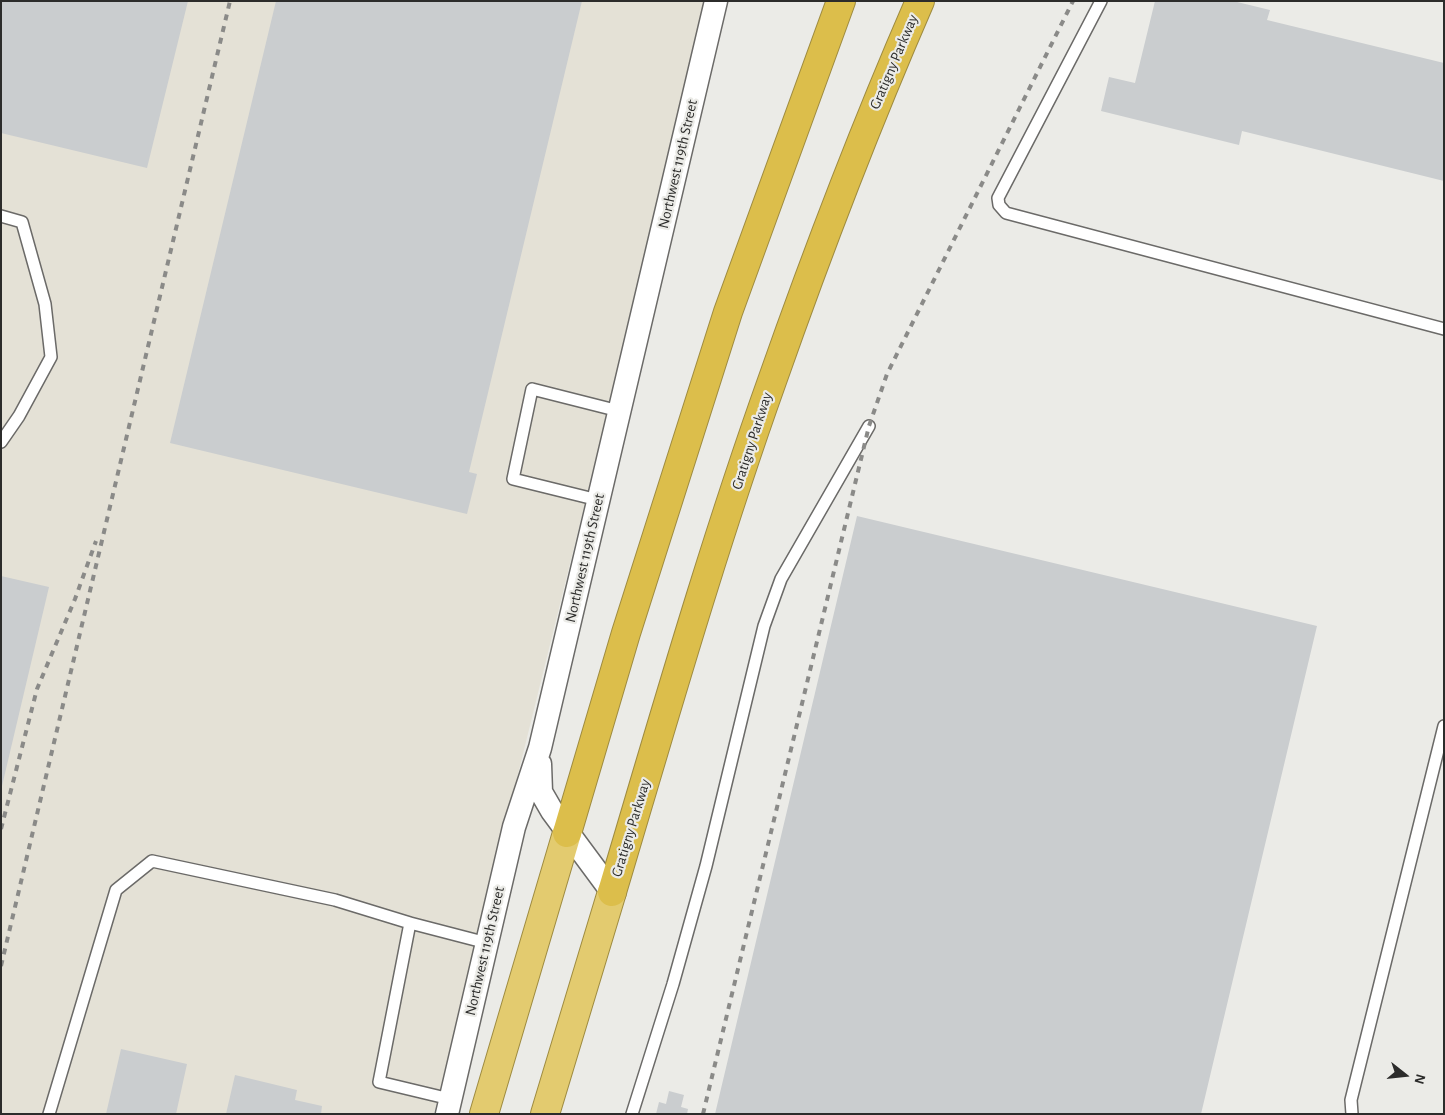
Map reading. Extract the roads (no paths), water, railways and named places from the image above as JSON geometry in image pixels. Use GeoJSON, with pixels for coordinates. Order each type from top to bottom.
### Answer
{"type":"FeatureCollection","features":[{"type":"Feature","properties":{"kind":"highway"},"geometry":{"type":"LineString","coordinates":[[484,1114],[626,633],[728,312],[841,1]]}},
{"type":"Feature","properties":{"kind":"highway","name":"Gratigny Parkway"},"geometry":{"type":"LineString","coordinates":[[612,892],[684,653],[772,381],[880,92],[920,1]]}},
{"type":"Feature","properties":{"kind":"highway"},"geometry":{"type":"LineString","coordinates":[[545,1114],[612,892]]}},
{"type":"Feature","properties":{"kind":"street","name":"Northwest 119th Street"},"geometry":{"type":"LineString","coordinates":[[448,1106],[514,827],[540,748],[716,1]]}},
{"type":"Feature","properties":{"kind":"street"},"geometry":{"type":"LineString","coordinates":[[540,748],[541,792],[567,832],[612,892]]}},
{"type":"Feature","properties":{"kind":"lane"},"geometry":{"type":"LineString","coordinates":[[1101,1],[998,198],[999,205],[1006,213],[1444,329]]}},
{"type":"Feature","properties":{"kind":"lane"},"geometry":{"type":"LineString","coordinates":[[1,216],[22,222],[45,304],[51,357],[19,416],[1,442]]}},
{"type":"Feature","properties":{"kind":"lane"},"geometry":{"type":"LineString","coordinates":[[598,500],[513,479],[532,389],[619,411]]}},
{"type":"Feature","properties":{"kind":"lane"},"geometry":{"type":"LineString","coordinates":[[632,1114],[673,984],[706,866],[764,626],[781,579],[869,426]]}},
{"type":"Feature","properties":{"kind":"lane"},"geometry":{"type":"LineString","coordinates":[[1352,1114],[1351,1100],[1444,726]]}},
{"type":"Feature","properties":{"kind":"lane"},"geometry":{"type":"LineString","coordinates":[[49,1114],[116,890],[152,861],[335,900],[410,923],[487,943]]}},
{"type":"Feature","properties":{"kind":"lane"},"geometry":{"type":"LineString","coordinates":[[410,923],[379,1082],[448,1106]]}},
{"type":"Feature","properties":{"kind":"railway"},"geometry":{"type":"LineString","coordinates":[[1,966],[230,1]]}},
{"type":"Feature","properties":{"kind":"railway"},"geometry":{"type":"LineString","coordinates":[[703,1114],[869,426],[887,374],[1073,1]]}},
{"type":"Feature","properties":{"kind":"railway"},"geometry":{"type":"LineString","coordinates":[[1,829],[37,689],[75,599],[96,541]]}}]}
